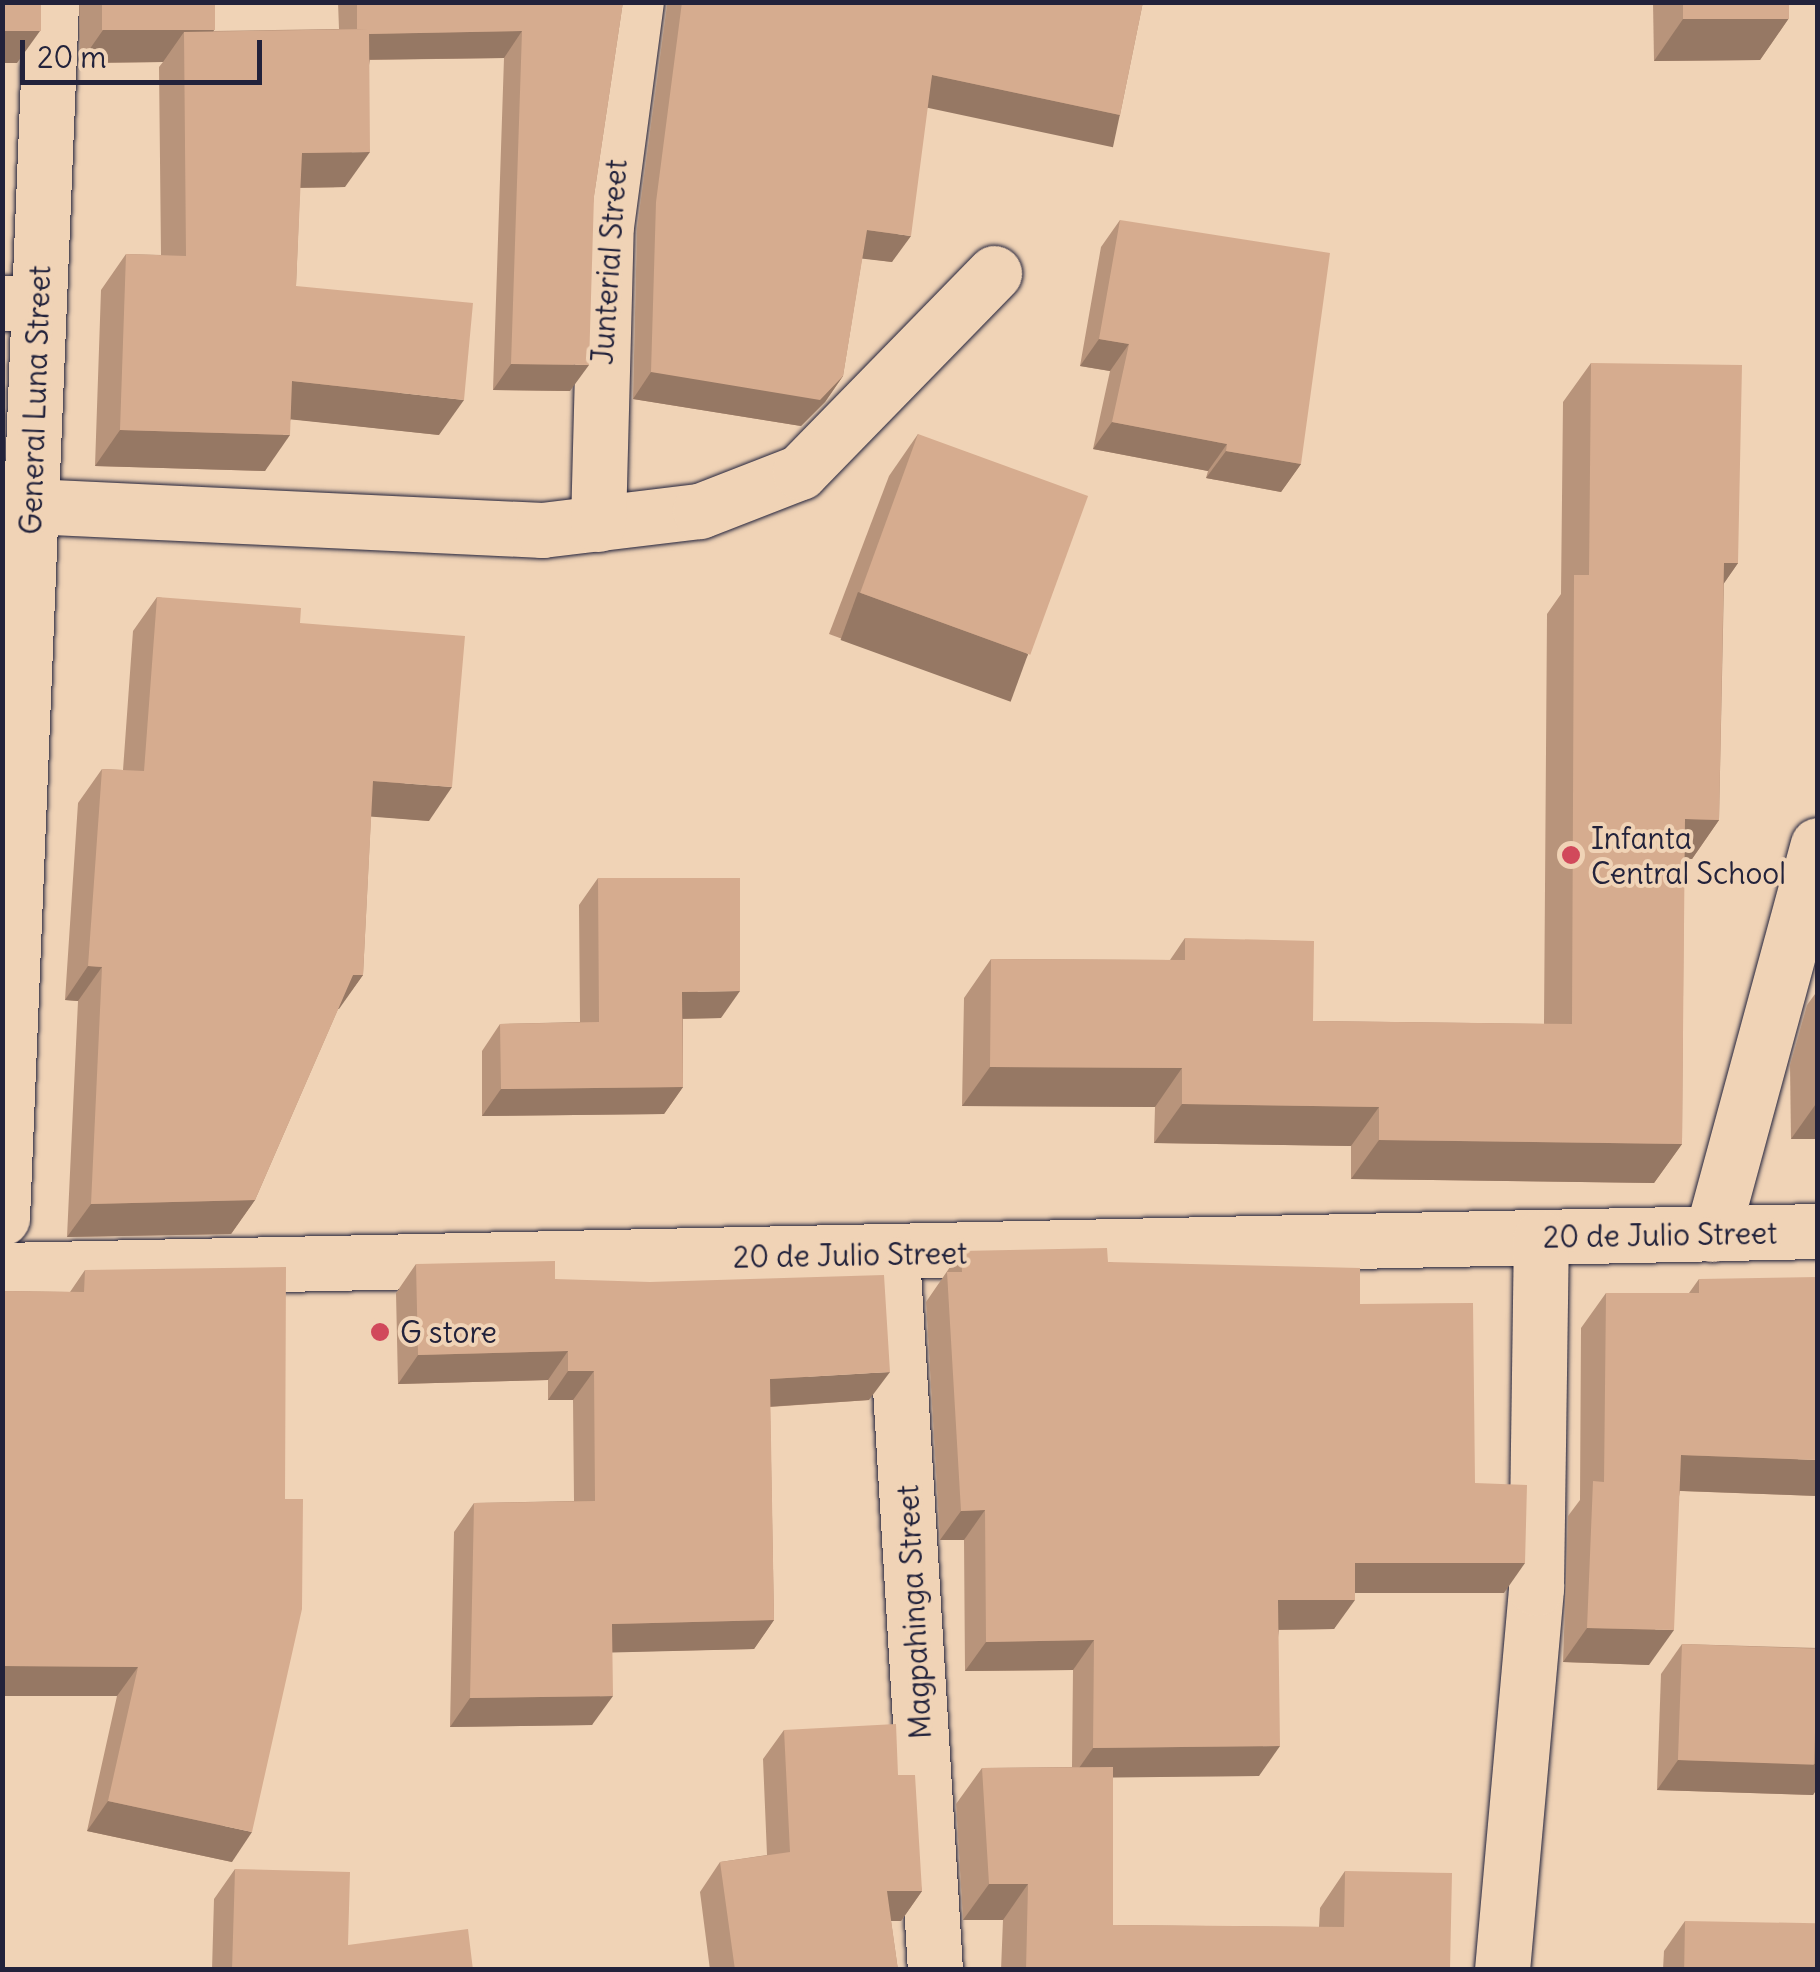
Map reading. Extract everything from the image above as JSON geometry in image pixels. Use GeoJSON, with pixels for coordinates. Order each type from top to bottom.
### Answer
{"type":"FeatureCollection","features":[{"type":"Feature","properties":{"kind":"street","name":"General Luna Street"},"geometry":{"type":"LineString","coordinates":[[2,1218],[31,506],[20,304],[50,2]]}},
{"type":"Feature","properties":{"kind":"street","name":"Junterial Street"},"geometry":{"type":"LineString","coordinates":[[598,524],[606,226],[636,2]]}},
{"type":"Feature","properties":{"kind":"street"},"geometry":{"type":"LineString","coordinates":[[31,506],[542,530],[700,511],[800,472],[994,272]]}},
{"type":"Feature","properties":{"kind":"street"},"geometry":{"type":"LineString","coordinates":[[1712,1234],[1818,845]]}},
{"type":"Feature","properties":{"kind":"street","name":"20 de Julio Street"},"geometry":{"type":"LineString","coordinates":[[2,1270],[892,1255],[1818,1231]]}},
{"type":"Feature","properties":{"kind":"street"},"geometry":{"type":"LineString","coordinates":[[1502,1970],[1536,1588],[1541,1238]]}},
{"type":"Feature","properties":{"kind":"street","name":"Magpahinga Street"},"geometry":{"type":"LineString","coordinates":[[892,1255],[935,1970]]}},
{"type":"Feature","properties":{"kind":"building"},"geometry":{"type":"Polygon","coordinates":[[[2,2],[41,2],[41,31],[2,31],[2,2]]]}},
{"type":"Feature","properties":{"kind":"building"},"geometry":{"type":"Polygon","coordinates":[[[102,2],[215,2],[215,30],[102,30],[102,2]]]}},
{"type":"Feature","properties":{"kind":"building"},"geometry":{"type":"Polygon","coordinates":[[[357,2],[623,2],[594,196],[589,365],[511,364],[522,31],[369,34],[369,29],[357,29],[357,2]]]}},
{"type":"Feature","properties":{"kind":"building"},"geometry":{"type":"Polygon","coordinates":[[[682,2],[1143,2],[1120,115],[932,75],[911,236],[867,230],[843,376],[820,400],[651,372],[656,202],[682,2]]]}},
{"type":"Feature","properties":{"kind":"building"},"geometry":{"type":"Polygon","coordinates":[[[1683,2],[1789,2],[1789,19],[1683,19],[1683,2]]]}},
{"type":"Feature","properties":{"kind":"building"},"geometry":{"type":"Polygon","coordinates":[[[369,29],[370,152],[302,153],[296,286],[473,303],[464,400],[292,381],[290,435],[120,430],[126,254],[186,256],[184,32],[369,29]]]}},
{"type":"Feature","properties":{"kind":"building"},"geometry":{"type":"Polygon","coordinates":[[[1120,220],[1330,253],[1301,464],[1226,451],[1227,444],[1112,422],[1129,344],[1099,339],[1120,220]]]}},
{"type":"Feature","properties":{"kind":"building"},"geometry":{"type":"Polygon","coordinates":[[[1591,363],[1742,365],[1738,563],[1724,563],[1719,820],[1685,819],[1682,1144],[1379,1140],[1379,1107],[1182,1104],[1182,1068],[990,1067],[991,959],[1185,960],[1185,938],[1314,941],[1313,1021],[1572,1024],[1574,575],[1589,575],[1591,363]]]}},
{"type":"Feature","properties":{"kind":"building"},"geometry":{"type":"Polygon","coordinates":[[[918,434],[1088,496],[1030,655],[860,593],[918,434]]]}},
{"type":"Feature","properties":{"kind":"building"},"geometry":{"type":"Polygon","coordinates":[[[157,597],[301,608],[300,623],[465,636],[452,787],[373,781],[363,975],[353,975],[255,1200],[91,1204],[102,967],[88,966],[102,769],[144,771],[157,597]]]}},
{"type":"Feature","properties":{"kind":"building"},"geometry":{"type":"Polygon","coordinates":[[[598,878],[740,878],[740,991],[682,992],[683,1087],[501,1089],[500,1024],[599,1022],[598,878]]]}},
{"type":"Feature","properties":{"kind":"building"},"geometry":{"type":"Polygon","coordinates":[[[1107,1248],[1108,1262],[1360,1268],[1360,1304],[1473,1303],[1475,1483],[1527,1485],[1525,1563],[1355,1563],[1355,1600],[1278,1600],[1280,1746],[1093,1748],[1094,1640],[986,1642],[985,1510],[961,1511],[947,1272],[962,1272],[961,1251],[1107,1248]]]}},
{"type":"Feature","properties":{"kind":"building"},"geometry":{"type":"Polygon","coordinates":[[[555,1261],[555,1279],[650,1282],[884,1275],[890,1372],[770,1379],[774,1620],[612,1624],[613,1696],[470,1698],[474,1503],[595,1501],[594,1371],[568,1371],[568,1351],[418,1355],[416,1264],[555,1261]]]}},
{"type":"Feature","properties":{"kind":"building"},"geometry":{"type":"Polygon","coordinates":[[[286,1267],[285,1499],[303,1499],[302,1609],[252,1832],[108,1801],[138,1667],[2,1666],[2,1291],[84,1292],[85,1270],[286,1267]]]}},
{"type":"Feature","properties":{"kind":"building"},"geometry":{"type":"Polygon","coordinates":[[[1818,1277],[1818,1460],[1681,1455],[1674,1630],[1587,1628],[1593,1481],[1604,1482],[1606,1293],[1699,1293],[1699,1279],[1818,1277]]]}},
{"type":"Feature","properties":{"kind":"building"},"geometry":{"type":"Polygon","coordinates":[[[1682,1644],[1818,1649],[1814,1765],[1678,1760],[1682,1644]]]}},
{"type":"Feature","properties":{"kind":"building"},"geometry":{"type":"Polygon","coordinates":[[[896,1724],[898,1775],[915,1775],[922,1891],[887,1891],[898,1970],[735,1970],[720,1862],[790,1852],[784,1730],[896,1724]]]}},
{"type":"Feature","properties":{"kind":"building"},"geometry":{"type":"Polygon","coordinates":[[[1113,1767],[1113,1925],[1344,1927],[1345,1871],[1452,1873],[1450,1970],[1026,1970],[1028,1884],[989,1884],[982,1768],[1113,1767]]]}},
{"type":"Feature","properties":{"kind":"building"},"geometry":{"type":"Polygon","coordinates":[[[235,1869],[350,1872],[348,1945],[468,1929],[473,1970],[232,1970],[235,1869]]]}},
{"type":"Feature","properties":{"kind":"building"},"geometry":{"type":"Polygon","coordinates":[[[1685,1921],[1816,1923],[1815,1970],[1684,1970],[1685,1921]]]}},
{"type":"Feature","properties":{"kind":"place","name":"Infanta Central School"},"geometry":{"type":"Point","coordinates":[1571,855]}},
{"type":"Feature","properties":{"kind":"place","name":"G store"},"geometry":{"type":"Point","coordinates":[380,1332]}}]}
